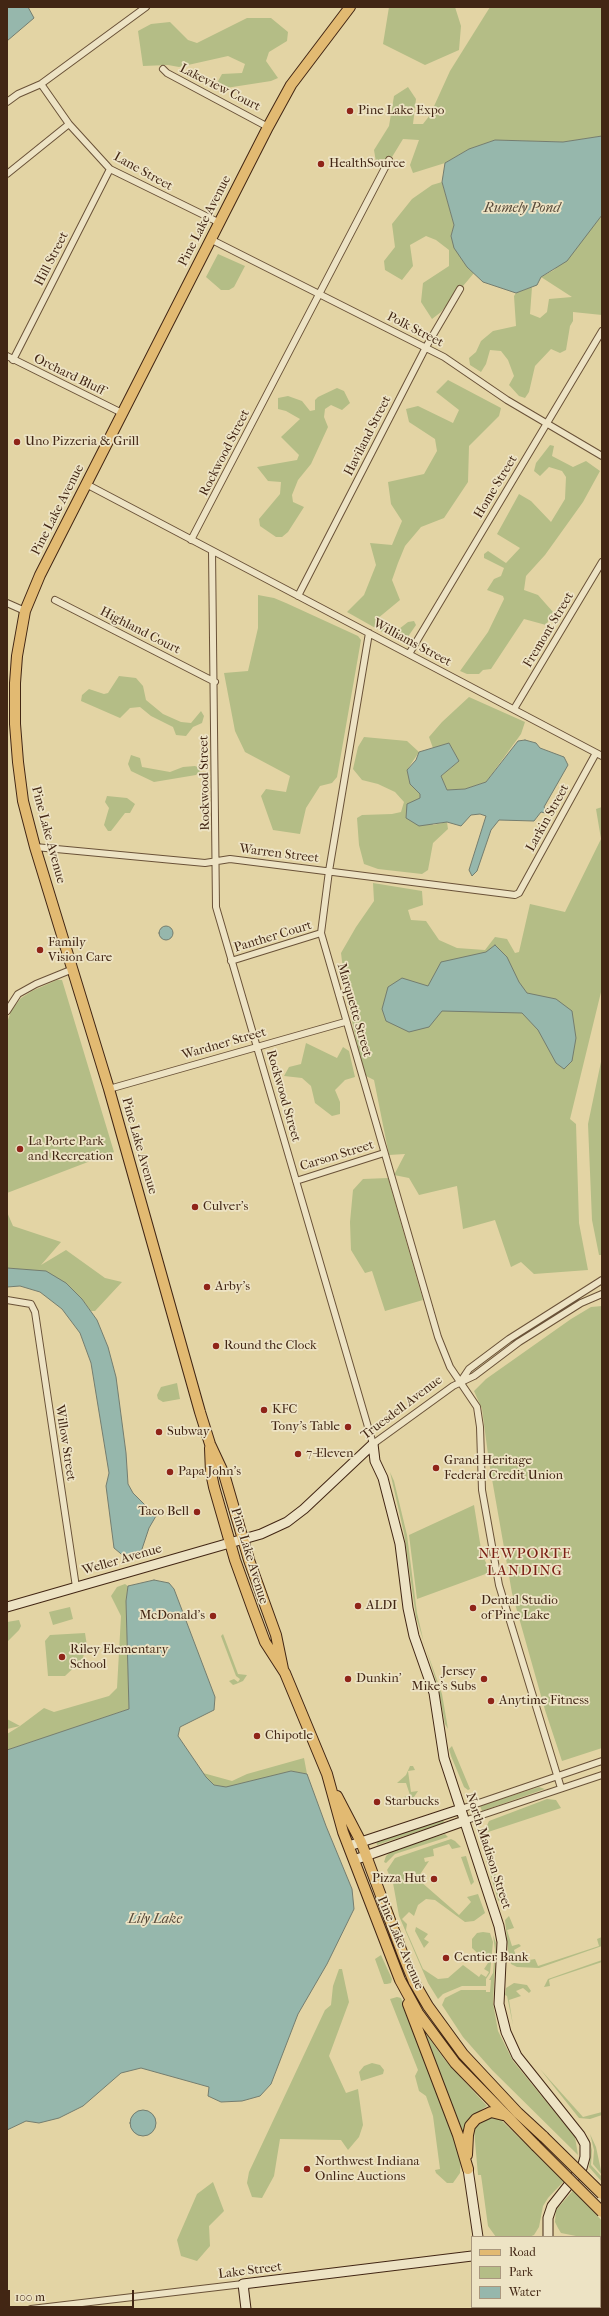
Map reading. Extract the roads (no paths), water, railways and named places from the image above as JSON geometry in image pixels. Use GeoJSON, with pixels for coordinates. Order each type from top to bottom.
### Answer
{"type":"FeatureCollection","features":[{"type":"Feature","properties":{"kind":"main road","name":"Pine Lake Avenue"},"geometry":{"type":"LineString","coordinates":[[282,1669],[276,1634],[244,1540],[224,1474],[210,1444],[109,1089],[35,847],[23,801],[15,724],[17,656],[25,611],[40,575],[218,222],[292,85],[350,7]]}},
{"type":"Feature","properties":{"kind":"main road","name":"Pine Lake Avenue"},"geometry":{"type":"LineString","coordinates":[[210,1444],[211,1473],[230,1544],[265,1642],[282,1669],[328,1780],[354,1860],[400,1980],[418,2012],[454,2063],[504,2116],[602,2212]]}},
{"type":"Feature","properties":{"kind":"main road","name":"Pine Lake Avenue"},"geometry":{"type":"LineString","coordinates":[[328,1780],[361,1842],[403,1956],[414,1982],[428,2006],[463,2054],[518,2113],[602,2194]]}},
{"type":"Feature","properties":{"kind":"main road"},"geometry":{"type":"LineString","coordinates":[[400,1980],[416,2029],[458,2135],[468,2169]]}},
{"type":"Feature","properties":{"kind":"main road"},"geometry":{"type":"LineString","coordinates":[[468,2169],[467,2144],[470,2126],[483,2114],[491,2112],[504,2116]]}},
{"type":"Feature","properties":{"kind":"street"},"geometry":{"type":"LineString","coordinates":[[7,102],[18,94],[41,84],[146,7]]}},
{"type":"Feature","properties":{"kind":"street","name":"Lakeview Court"},"geometry":{"type":"LineString","coordinates":[[163,69],[167,73],[268,127]]}},
{"type":"Feature","properties":{"kind":"street","name":"Lane Street"},"geometry":{"type":"LineString","coordinates":[[41,84],[69,124],[110,170],[218,222]]}},
{"type":"Feature","properties":{"kind":"street"},"geometry":{"type":"LineString","coordinates":[[7,174],[69,124]]}},
{"type":"Feature","properties":{"kind":"street","name":"Rockwood Street"},"geometry":{"type":"LineString","coordinates":[[191,540],[389,160]]}},
{"type":"Feature","properties":{"kind":"street","name":"Hill Street"},"geometry":{"type":"LineString","coordinates":[[14,360],[110,170]]}},
{"type":"Feature","properties":{"kind":"street","name":"Polk Street"},"geometry":{"type":"LineString","coordinates":[[210,239],[426,347],[444,357],[546,424],[602,456]]}},
{"type":"Feature","properties":{"kind":"street","name":"Haviland Street"},"geometry":{"type":"LineString","coordinates":[[298,596],[426,347],[460,289]]}},
{"type":"Feature","properties":{"kind":"street","name":"Home Street"},"geometry":{"type":"LineString","coordinates":[[409,654],[602,331]]}},
{"type":"Feature","properties":{"kind":"street","name":"Orchard Bluff"},"geometry":{"type":"LineString","coordinates":[[7,356],[122,413]]}},
{"type":"Feature","properties":{"kind":"street"},"geometry":{"type":"LineString","coordinates":[[86,484],[212,551]]}},
{"type":"Feature","properties":{"kind":"street","name":"Rockwood Street"},"geometry":{"type":"LineString","coordinates":[[212,551],[211,603],[215,682],[216,907],[373,1444]]}},
{"type":"Feature","properties":{"kind":"street","name":"Williams Street"},"geometry":{"type":"LineString","coordinates":[[212,551],[599,754]]}},
{"type":"Feature","properties":{"kind":"street","name":"Fremont Street"},"geometry":{"type":"LineString","coordinates":[[514,709],[602,562]]}},
{"type":"Feature","properties":{"kind":"street","name":"Highland Court"},"geometry":{"type":"LineString","coordinates":[[55,600],[215,682]]}},
{"type":"Feature","properties":{"kind":"street"},"geometry":{"type":"LineString","coordinates":[[7,603],[25,611]]}},
{"type":"Feature","properties":{"kind":"street","name":"Marquette Street"},"geometry":{"type":"LineString","coordinates":[[369,633],[329,871],[321,933],[345,1022],[438,1337],[450,1367],[461,1381],[477,1407],[480,1427],[482,1490],[498,1585],[560,1788]]}},
{"type":"Feature","properties":{"kind":"street","name":"Larkin Street"},"geometry":{"type":"LineString","coordinates":[[519,893],[599,754]]}},
{"type":"Feature","properties":{"kind":"street","name":"Warren Street"},"geometry":{"type":"LineString","coordinates":[[35,847],[205,863],[216,860],[230,859],[502,895],[515,895],[519,893]]}},
{"type":"Feature","properties":{"kind":"street","name":"Panther Court"},"geometry":{"type":"LineString","coordinates":[[231,961],[321,933]]}},
{"type":"Feature","properties":{"kind":"street"},"geometry":{"type":"LineString","coordinates":[[7,1011],[18,994],[36,984],[73,969]]}},
{"type":"Feature","properties":{"kind":"street","name":"Wardner Street"},"geometry":{"type":"LineString","coordinates":[[109,1089],[345,1022]]}},
{"type":"Feature","properties":{"kind":"street","name":"Carson Street"},"geometry":{"type":"LineString","coordinates":[[296,1181],[384,1153]]}},
{"type":"Feature","properties":{"kind":"street","name":"Truesdell Avenue"},"geometry":{"type":"LineString","coordinates":[[461,1381],[469,1369],[510,1338],[602,1280]]}},
{"type":"Feature","properties":{"kind":"street","name":"Truesdell Avenue"},"geometry":{"type":"LineString","coordinates":[[244,1540],[287,1522],[304,1509],[373,1444],[461,1381],[474,1376],[519,1342],[581,1303],[602,1294]]}},
{"type":"Feature","properties":{"kind":"street","name":"Willow Street"},"geometry":{"type":"LineString","coordinates":[[7,1300],[31,1304],[35,1312],[76,1587]]}},
{"type":"Feature","properties":{"kind":"street","name":"North Madison Street"},"geometry":{"type":"LineString","coordinates":[[373,1444],[375,1461],[383,1478],[400,1544],[408,1608],[414,1636],[434,1693],[444,1758],[499,1926],[502,1942],[499,2004],[510,2044],[526,2068],[580,2135],[585,2144],[585,2157],[582,2168],[552,2206],[548,2218],[548,2236]]}},
{"type":"Feature","properties":{"kind":"street","name":"Weller Avenue"},"geometry":{"type":"LineString","coordinates":[[7,1607],[244,1540]]}},
{"type":"Feature","properties":{"kind":"street"},"geometry":{"type":"LineString","coordinates":[[349,1846],[602,1761]]}},
{"type":"Feature","properties":{"kind":"street"},"geometry":{"type":"LineString","coordinates":[[354,1860],[560,1788],[602,1775]]}},
{"type":"Feature","properties":{"kind":"street"},"geometry":{"type":"LineString","coordinates":[[468,2169],[478,2236]]}},
{"type":"Feature","properties":{"kind":"street","name":"Lake Street"},"geometry":{"type":"LineString","coordinates":[[31,2309],[471,2256]]}},
{"type":"Feature","properties":{"kind":"street"},"geometry":{"type":"LineString","coordinates":[[243,2284],[246,2309]]}},
{"type":"Feature","properties":{"kind":"water"},"geometry":{"type":"Polygon","coordinates":[[[7,7],[28,7],[34,18],[7,41],[7,7]]]}},
{"type":"Feature","properties":{"kind":"water","name":"Rumely Pond"},"geometry":{"type":"Polygon","coordinates":[[[602,136],[602,215],[567,261],[541,277],[537,285],[516,293],[483,282],[467,267],[454,248],[451,236],[454,225],[442,182],[445,163],[469,149],[495,140],[563,142],[602,136]]]}},
{"type":"Feature","properties":{"kind":"water"},"geometry":{"type":"Polygon","coordinates":[[[525,740],[536,743],[540,748],[564,757],[568,765],[544,807],[546,810],[545,813],[541,812],[534,821],[499,820],[491,830],[477,871],[472,876],[469,870],[486,816],[480,814],[471,815],[461,826],[447,822],[419,826],[406,818],[407,804],[420,798],[420,794],[410,784],[407,770],[416,760],[419,752],[449,743],[459,761],[441,776],[447,790],[465,789],[486,782],[518,741],[525,740]]]}},
{"type":"Feature","properties":{"kind":"water"},"geometry":{"type":"Polygon","coordinates":[[[166,926],[171,928],[173,933],[171,938],[166,940],[161,938],[159,933],[161,928],[166,926]]]}},
{"type":"Feature","properties":{"kind":"water"},"geometry":{"type":"Polygon","coordinates":[[[495,945],[507,957],[519,982],[527,993],[556,999],[572,1011],[576,1038],[572,1061],[564,1069],[556,1063],[538,1030],[522,1013],[442,1011],[429,1027],[409,1032],[386,1021],[382,1009],[388,987],[402,978],[428,986],[441,962],[486,952],[495,945]]]}},
{"type":"Feature","properties":{"kind":"water"},"geometry":{"type":"Polygon","coordinates":[[[7,1268],[46,1271],[66,1283],[82,1299],[97,1320],[108,1347],[116,1377],[126,1453],[128,1484],[133,1493],[156,1516],[149,1528],[140,1555],[131,1559],[126,1558],[114,1548],[106,1486],[109,1473],[91,1363],[80,1333],[62,1309],[40,1292],[20,1286],[7,1287],[7,1268]]]}},
{"type":"Feature","properties":{"kind":"water","name":"Lily Lake"},"geometry":{"type":"Polygon","coordinates":[[[154,1580],[169,1583],[174,1589],[215,1697],[214,1710],[180,1727],[178,1736],[206,1777],[214,1785],[226,1787],[291,1771],[307,1774],[326,1826],[352,1889],[354,1909],[327,1964],[298,2014],[271,2084],[260,2096],[242,2101],[221,2102],[208,2096],[209,2087],[141,2068],[121,2073],[83,2106],[59,2118],[39,2123],[26,2121],[7,2130],[7,1750],[129,1709],[126,1601],[128,1586],[154,1580]]]}},
{"type":"Feature","properties":{"kind":"water"},"geometry":{"type":"Polygon","coordinates":[[[143,2110],[152,2114],[156,2123],[152,2132],[143,2136],[134,2132],[130,2123],[134,2114],[143,2110]]]}},
{"type":"Feature","properties":{"kind":"place","name":"Pine Lake Expo"},"geometry":{"type":"Point","coordinates":[350,111]}},
{"type":"Feature","properties":{"kind":"place","name":"HealthSource"},"geometry":{"type":"Point","coordinates":[321,164]}},
{"type":"Feature","properties":{"kind":"place","name":"Uno Pizzeria & Grill"},"geometry":{"type":"Point","coordinates":[17,442]}},
{"type":"Feature","properties":{"kind":"place","name":"Family Vision Care"},"geometry":{"type":"Point","coordinates":[40,950]}},
{"type":"Feature","properties":{"kind":"place","name":"La Porte Park and Recreation"},"geometry":{"type":"Point","coordinates":[20,1149]}},
{"type":"Feature","properties":{"kind":"place","name":"Culver's"},"geometry":{"type":"Point","coordinates":[195,1207]}},
{"type":"Feature","properties":{"kind":"place","name":"Arby's"},"geometry":{"type":"Point","coordinates":[207,1287]}},
{"type":"Feature","properties":{"kind":"place","name":"Round the Clock"},"geometry":{"type":"Point","coordinates":[216,1346]}},
{"type":"Feature","properties":{"kind":"place","name":"KFC"},"geometry":{"type":"Point","coordinates":[264,1410]}},
{"type":"Feature","properties":{"kind":"place","name":"Tony's Table"},"geometry":{"type":"Point","coordinates":[348,1427]}},
{"type":"Feature","properties":{"kind":"place","name":"Subway"},"geometry":{"type":"Point","coordinates":[159,1432]}},
{"type":"Feature","properties":{"kind":"place","name":"7-Eleven"},"geometry":{"type":"Point","coordinates":[298,1454]}},
{"type":"Feature","properties":{"kind":"place","name":"Grand Heritage Federal Credit Union"},"geometry":{"type":"Point","coordinates":[436,1468]}},
{"type":"Feature","properties":{"kind":"place","name":"Papa John's"},"geometry":{"type":"Point","coordinates":[170,1472]}},
{"type":"Feature","properties":{"kind":"place","name":"Taco Bell"},"geometry":{"type":"Point","coordinates":[197,1512]}},
{"type":"Feature","properties":{"kind":"place","name":"ALDI"},"geometry":{"type":"Point","coordinates":[358,1606]}},
{"type":"Feature","properties":{"kind":"place","name":"Dental Studio of Pine Lake"},"geometry":{"type":"Point","coordinates":[473,1608]}},
{"type":"Feature","properties":{"kind":"place","name":"McDonald's"},"geometry":{"type":"Point","coordinates":[213,1616]}},
{"type":"Feature","properties":{"kind":"place","name":"Riley Elementary School"},"geometry":{"type":"Point","coordinates":[62,1657]}},
{"type":"Feature","properties":{"kind":"place","name":"Dunkin'"},"geometry":{"type":"Point","coordinates":[348,1679]}},
{"type":"Feature","properties":{"kind":"place","name":"Jersey Mike's Subs"},"geometry":{"type":"Point","coordinates":[484,1679]}},
{"type":"Feature","properties":{"kind":"place","name":"Anytime Fitness"},"geometry":{"type":"Point","coordinates":[491,1701]}},
{"type":"Feature","properties":{"kind":"place","name":"Chipotle"},"geometry":{"type":"Point","coordinates":[257,1736]}},
{"type":"Feature","properties":{"kind":"place","name":"Starbucks"},"geometry":{"type":"Point","coordinates":[377,1802]}},
{"type":"Feature","properties":{"kind":"place","name":"Pizza Hut"},"geometry":{"type":"Point","coordinates":[434,1879]}},
{"type":"Feature","properties":{"kind":"place","name":"Centier Bank"},"geometry":{"type":"Point","coordinates":[446,1958]}},
{"type":"Feature","properties":{"kind":"place","name":"Northwest Indiana Online Auctions"},"geometry":{"type":"Point","coordinates":[307,2169]}},
{"type":"Feature","properties":{"kind":"district","name":"NEWPORTE LANDING"},"geometry":{"type":"Point","coordinates":[525,1562]}}]}
